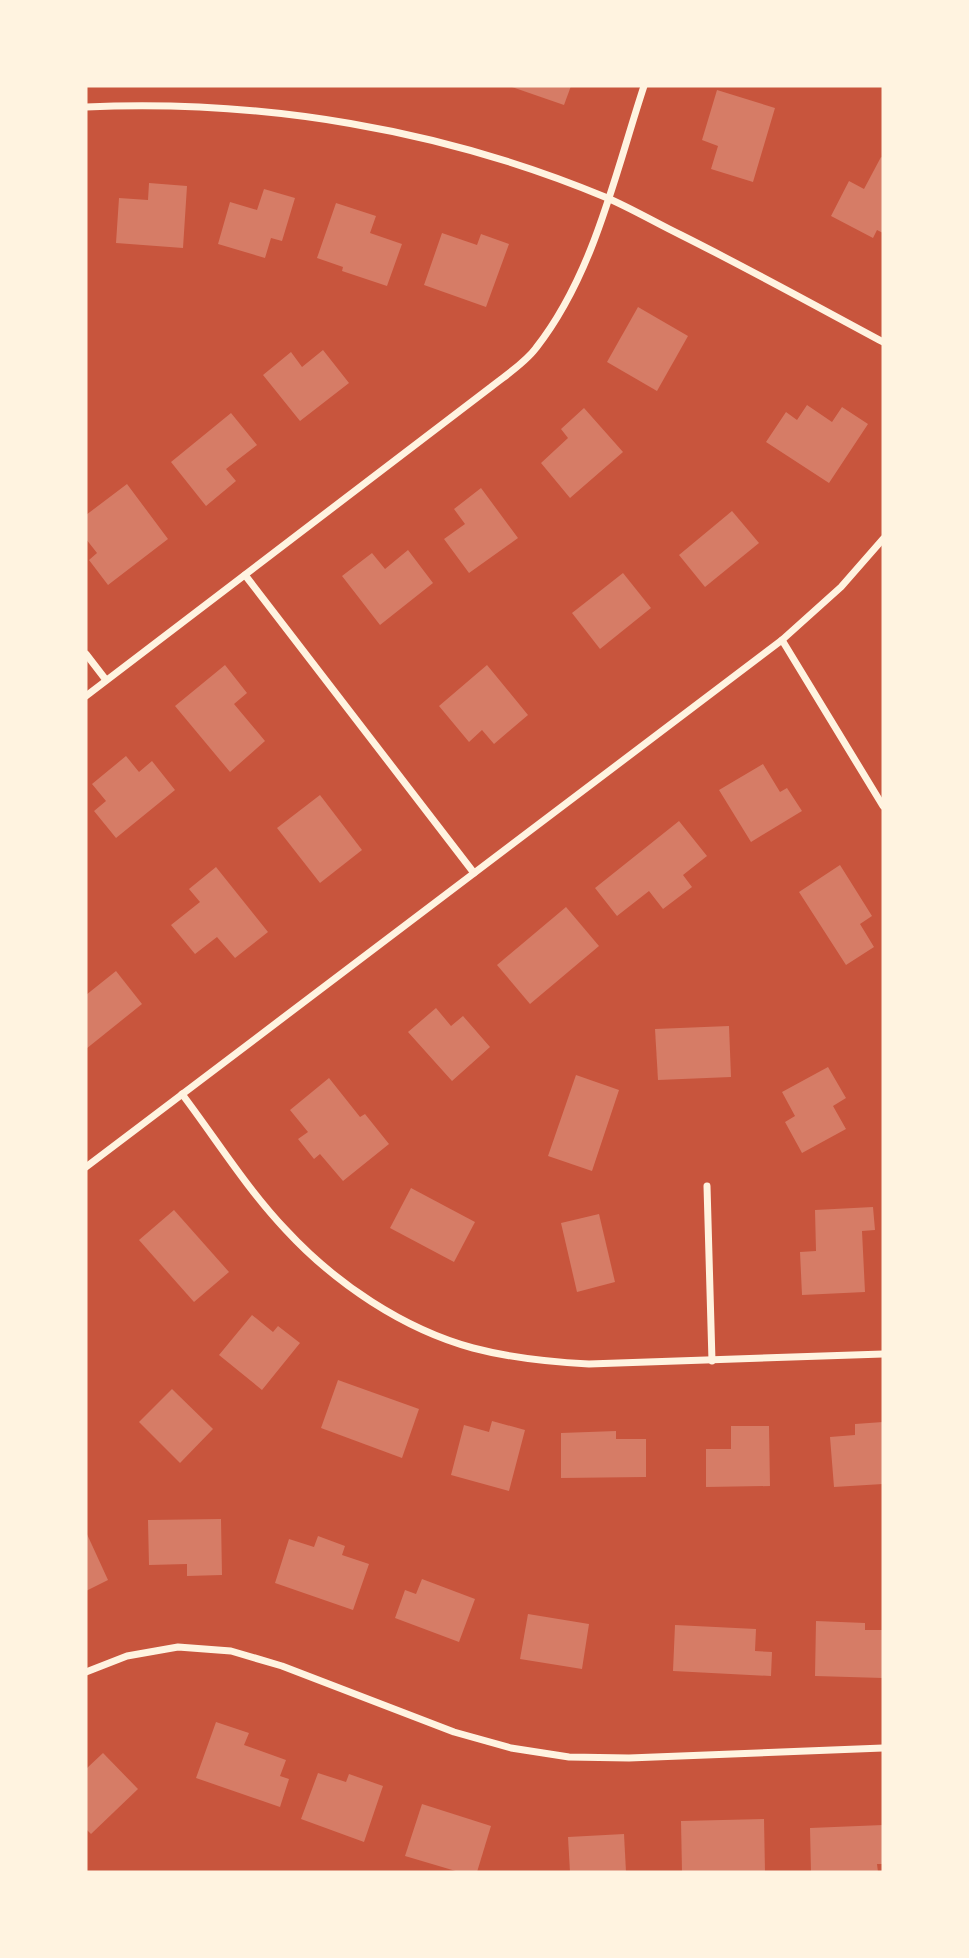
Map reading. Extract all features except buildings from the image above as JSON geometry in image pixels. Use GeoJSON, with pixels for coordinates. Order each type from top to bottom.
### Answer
{"type":"FeatureCollection","features":[{"type":"Feature","properties":{"kind":"street"},"geometry":{"type":"LineString","coordinates":[[86,696],[491,387],[534,351],[566,305],[588,257],[644,86]]}},
{"type":"Feature","properties":{"kind":"street"},"geometry":{"type":"LineString","coordinates":[[86,107],[147,104],[284,112],[419,137],[551,176],[607,198],[883,342]]}},
{"type":"Feature","properties":{"kind":"street"},"geometry":{"type":"LineString","coordinates":[[86,1167],[782,640],[841,587],[883,540]]}},
{"type":"Feature","properties":{"kind":"street"},"geometry":{"type":"LineString","coordinates":[[245,575],[474,873]]}},
{"type":"Feature","properties":{"kind":"street"},"geometry":{"type":"LineString","coordinates":[[782,640],[883,806]]}},
{"type":"Feature","properties":{"kind":"street"},"geometry":{"type":"LineString","coordinates":[[86,654],[106,680]]}},
{"type":"Feature","properties":{"kind":"street"},"geometry":{"type":"LineString","coordinates":[[182,1094],[284,1229],[339,1278],[402,1319],[470,1347],[547,1362],[589,1364],[883,1354]]}},
{"type":"Feature","properties":{"kind":"street"},"geometry":{"type":"LineString","coordinates":[[707,1186],[712,1361]]}},
{"type":"Feature","properties":{"kind":"street"},"geometry":{"type":"LineString","coordinates":[[86,1672],[127,1656],[178,1647],[231,1651],[282,1666],[454,1732],[511,1748],[569,1757],[629,1758],[883,1748]]}}]}
